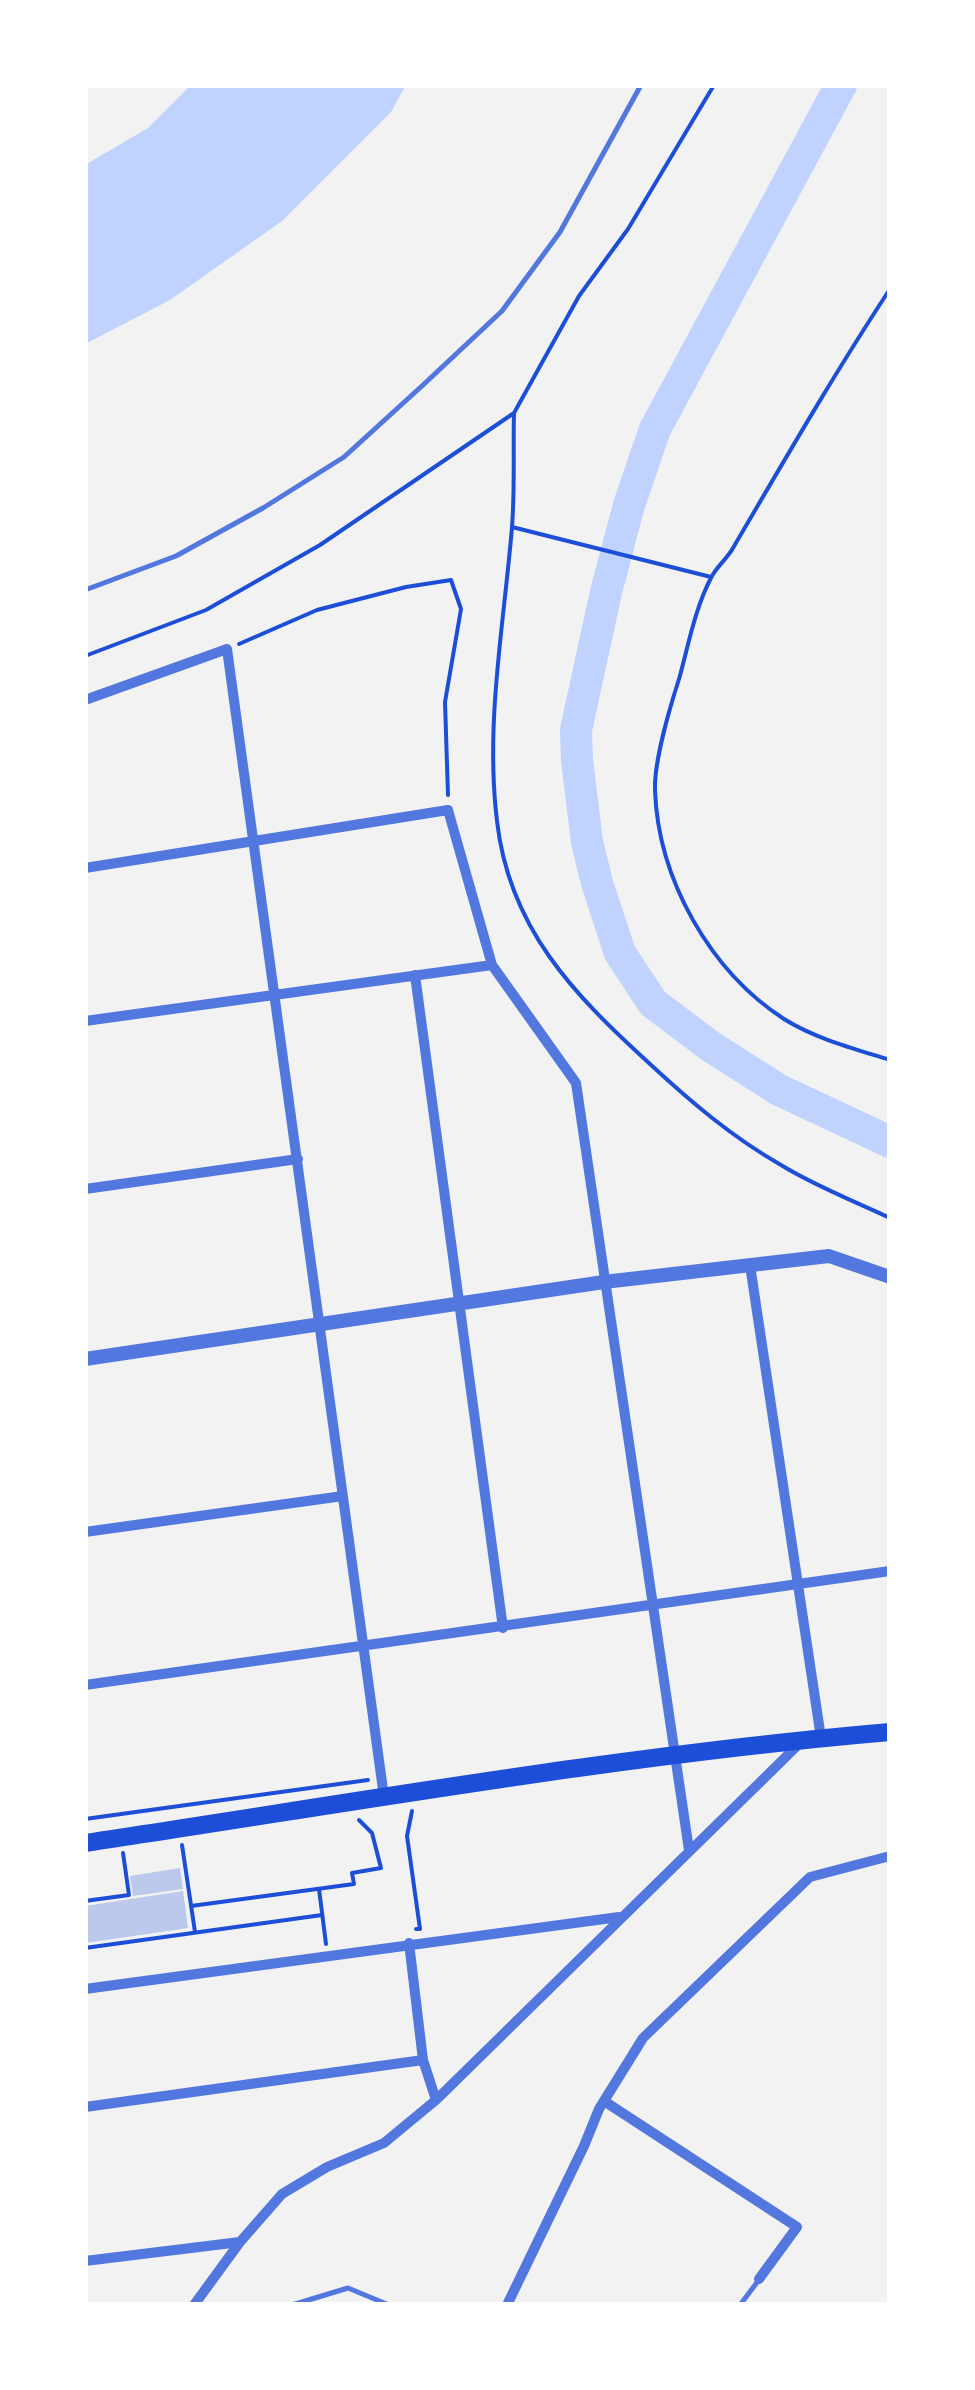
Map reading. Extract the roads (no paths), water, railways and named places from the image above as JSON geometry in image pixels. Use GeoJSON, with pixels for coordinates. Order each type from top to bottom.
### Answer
{"type":"FeatureCollection","features":[{"type":"Feature","properties":{"kind":"highway"},"geometry":{"type":"LineString","coordinates":[[85,1842],[674,1756],[890,1732]]}},
{"type":"Feature","properties":{"kind":"street"},"geometry":{"type":"LineString","coordinates":[[85,700],[228,650],[384,1798]]}},
{"type":"Feature","properties":{"kind":"street"},"geometry":{"type":"LineString","coordinates":[[85,868],[448,810],[492,965],[576,1083],[688,1850]]}},
{"type":"Feature","properties":{"kind":"street"},"geometry":{"type":"LineString","coordinates":[[85,1020],[492,965]]}},
{"type":"Feature","properties":{"kind":"street"},"geometry":{"type":"LineString","coordinates":[[415,976],[503,1628]]}},
{"type":"Feature","properties":{"kind":"street"},"geometry":{"type":"LineString","coordinates":[[85,1189],[298,1160]]}},
{"type":"Feature","properties":{"kind":"street"},"geometry":{"type":"LineString","coordinates":[[85,1358],[604,1282],[829,1256],[890,1277]]}},
{"type":"Feature","properties":{"kind":"street"},"geometry":{"type":"LineString","coordinates":[[194,2305],[240,2242],[282,2194],[327,2168],[384,2143],[436,2100],[688,1850],[812,1739],[798,1584],[750,1266]]}},
{"type":"Feature","properties":{"kind":"street"},"geometry":{"type":"LineString","coordinates":[[85,1532],[343,1496]]}},
{"type":"Feature","properties":{"kind":"street"},"geometry":{"type":"LineString","coordinates":[[85,1686],[890,1571]]}},
{"type":"Feature","properties":{"kind":"street"},"geometry":{"type":"LineString","coordinates":[[507,2305],[604,2101],[643,2038],[810,1877],[890,1856]]}},
{"type":"Feature","properties":{"kind":"street"},"geometry":{"type":"LineString","coordinates":[[85,1988],[620,1917]]}},
{"type":"Feature","properties":{"kind":"street"},"geometry":{"type":"LineString","coordinates":[[409,1944],[423,2060],[436,2100]]}},
{"type":"Feature","properties":{"kind":"street"},"geometry":{"type":"LineString","coordinates":[[85,2107],[423,2060]]}},
{"type":"Feature","properties":{"kind":"street"},"geometry":{"type":"LineString","coordinates":[[604,2101],[797,2227],[759,2279]]}},
{"type":"Feature","properties":{"kind":"street"},"geometry":{"type":"LineString","coordinates":[[85,2261],[240,2242]]}},
{"type":"Feature","properties":{"kind":"lane"},"geometry":{"type":"LineString","coordinates":[[85,590],[176,556],[344,457],[502,311],[560,232],[640,85]]}},
{"type":"Feature","properties":{"kind":"lane"},"geometry":{"type":"LineString","coordinates":[[740,2305],[759,2279]]}},
{"type":"Feature","properties":{"kind":"lane"},"geometry":{"type":"LineString","coordinates":[[292,2305],[348,2288],[388,2305]]}},
{"type":"Feature","properties":{"kind":"water"},"geometry":{"type":"Polygon","coordinates":[[[191,85],[406,85],[391,112],[282,221],[170,300],[85,344],[85,165],[148,128],[191,85]]]}},
{"type":"Feature","properties":{"kind":"waterway"},"geometry":{"type":"LineString","coordinates":[[841,85],[655,429],[629,505],[606,592],[576,730],[577,760],[587,842],[597,883],[620,953],[653,1003],[779,1090],[890,1142]]}}]}
